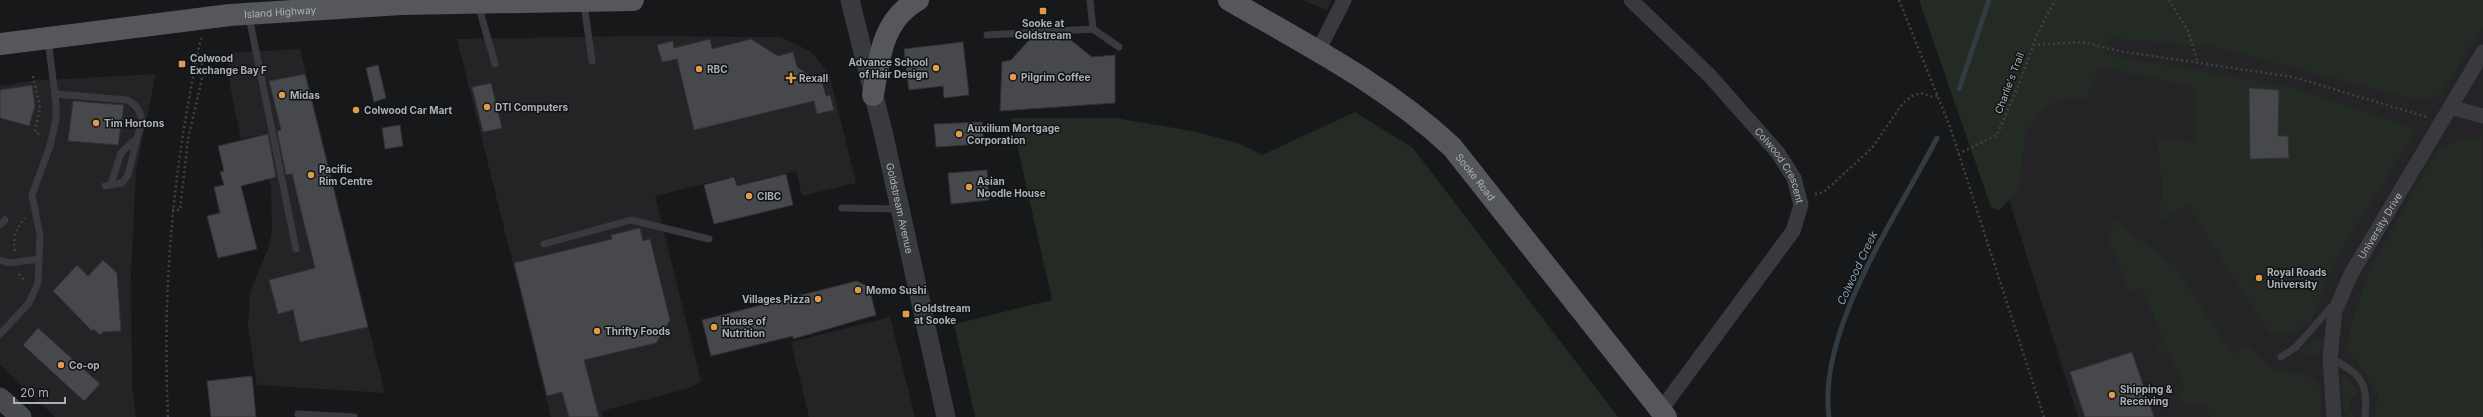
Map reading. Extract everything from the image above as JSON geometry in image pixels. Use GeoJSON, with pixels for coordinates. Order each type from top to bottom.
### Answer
{"type":"FeatureCollection","features":[{"type":"Feature","properties":{"kind":"main road","name":"Island Highway"},"geometry":{"type":"LineString","coordinates":[[2,43],[210,17],[371,3],[411,2],[478,4],[633,0]]}},
{"type":"Feature","properties":{"kind":"main road"},"geometry":{"type":"LineString","coordinates":[[873,96],[882,44],[892,23],[918,0]]}},
{"type":"Feature","properties":{"kind":"main road","name":"Sooke Road"},"geometry":{"type":"LineString","coordinates":[[1229,0],[1367,80],[1398,101],[1452,147],[1663,414]]}},
{"type":"Feature","properties":{"kind":"main road"},"geometry":{"type":"LineString","coordinates":[[0,398],[20,417]]}},
{"type":"Feature","properties":{"kind":"street","name":"Goldstream Avenue"},"geometry":{"type":"LineString","coordinates":[[850,0],[900,209],[946,417]]}},
{"type":"Feature","properties":{"kind":"street"},"geometry":{"type":"LineString","coordinates":[[1318,51],[1344,0]]}},
{"type":"Feature","properties":{"kind":"street","name":"Colwood Crescent"},"geometry":{"type":"LineString","coordinates":[[1631,0],[1710,76],[1778,153],[1794,178],[1800,205],[1793,231],[1663,414]]}},
{"type":"Feature","properties":{"kind":"street","name":"University Drive"},"geometry":{"type":"LineString","coordinates":[[2334,417],[2330,358],[2335,311],[2351,274],[2483,52]]}},
{"type":"Feature","properties":{"kind":"street"},"geometry":{"type":"LineString","coordinates":[[2450,107],[2483,116]]}},
{"type":"Feature","properties":{"kind":"lane"},"geometry":{"type":"LineString","coordinates":[[1090,0],[1093,30]]}},
{"type":"Feature","properties":{"kind":"lane"},"geometry":{"type":"LineString","coordinates":[[575,2],[592,61]]}},
{"type":"Feature","properties":{"kind":"lane"},"geometry":{"type":"LineString","coordinates":[[478,4],[495,64]]}},
{"type":"Feature","properties":{"kind":"lane"},"geometry":{"type":"LineString","coordinates":[[249,14],[296,249]]}},
{"type":"Feature","properties":{"kind":"lane"},"geometry":{"type":"LineString","coordinates":[[987,35],[1093,30],[1118,47]]}},
{"type":"Feature","properties":{"kind":"lane"},"geometry":{"type":"LineString","coordinates":[[1,331],[34,297],[38,283],[40,235],[32,195],[54,133],[55,94],[48,38]]}},
{"type":"Feature","properties":{"kind":"lane"},"geometry":{"type":"LineString","coordinates":[[55,94],[127,100],[134,104],[142,119],[128,175],[122,183],[108,185],[121,153],[137,138]]}},
{"type":"Feature","properties":{"kind":"lane"},"geometry":{"type":"LineString","coordinates":[[842,208],[900,209]]}},
{"type":"Feature","properties":{"kind":"lane"},"geometry":{"type":"LineString","coordinates":[[544,244],[631,220],[709,239]]}},
{"type":"Feature","properties":{"kind":"lane"},"geometry":{"type":"LineString","coordinates":[[0,260],[9,263],[39,259]]}},
{"type":"Feature","properties":{"kind":"lane"},"geometry":{"type":"LineString","coordinates":[[2281,358],[2296,347],[2343,293]]}},
{"type":"Feature","properties":{"kind":"lane"},"geometry":{"type":"LineString","coordinates":[[2330,358],[2352,369],[2361,382],[2367,394],[2365,417]]}},
{"type":"Feature","properties":{"kind":"lane"},"geometry":{"type":"LineString","coordinates":[[298,414],[354,417]]}},
{"type":"Feature","properties":{"kind":"path"},"geometry":{"type":"LineString","coordinates":[[1899,0],[1938,95],[2044,417]]}},
{"type":"Feature","properties":{"kind":"path","name":"Charlie's Trail"},"geometry":{"type":"LineString","coordinates":[[1958,154],[1997,135],[2033,45],[2046,16],[2056,0]]}},
{"type":"Feature","properties":{"kind":"path"},"geometry":{"type":"LineString","coordinates":[[2169,0],[2188,31],[2198,63]]}},
{"type":"Feature","properties":{"kind":"path"},"geometry":{"type":"LineString","coordinates":[[168,417],[166,362],[167,272],[172,210],[186,109],[201,37]]}},
{"type":"Feature","properties":{"kind":"path"},"geometry":{"type":"LineString","coordinates":[[2033,45],[2082,42],[2119,51],[2293,77],[2425,118],[2450,107]]}},
{"type":"Feature","properties":{"kind":"path"},"geometry":{"type":"LineString","coordinates":[[172,210],[180,210],[192,118],[203,74],[201,56]]}},
{"type":"Feature","properties":{"kind":"path"},"geometry":{"type":"LineString","coordinates":[[1799,198],[1824,192],[1833,182],[1851,170],[1872,148],[1903,103],[1912,96],[1921,93],[1933,97],[1938,95]]}},
{"type":"Feature","properties":{"kind":"shaded area"},"geometry":{"type":"Polygon","coordinates":[[[1302,0],[1332,0],[1327,10],[1302,0]]]}},
{"type":"Feature","properties":{"kind":"shaded area"},"geometry":{"type":"Polygon","coordinates":[[[1919,0],[2483,0],[2483,27],[2440,95],[2416,100],[2215,47],[2110,38],[2104,54],[2290,87],[2414,128],[2410,141],[2336,258],[2311,322],[2293,332],[2270,334],[2187,205],[2160,221],[2162,185],[2157,138],[2195,141],[2196,88],[2099,66],[2086,99],[2062,99],[2045,106],[2026,132],[2019,189],[1999,211],[1991,207],[1919,0]]]}},
{"type":"Feature","properties":{"kind":"shaded area","name":"Royal Roads University"},"geometry":{"type":"Polygon","coordinates":[[[1942,0],[2483,0],[2483,417],[2078,417],[1969,74],[1942,0]]]}},
{"type":"Feature","properties":{"kind":"shaded area"},"geometry":{"type":"Polygon","coordinates":[[[634,36],[780,37],[810,51],[829,73],[856,183],[802,196],[796,171],[737,185],[735,176],[655,196],[701,381],[690,388],[602,411],[603,417],[551,417],[457,39],[634,36]]]}},
{"type":"Feature","properties":{"kind":"shaded area"},"geometry":{"type":"Polygon","coordinates":[[[300,49],[385,393],[257,385],[248,327],[250,293],[268,249],[272,232],[271,187],[258,135],[241,139],[230,86],[228,53],[300,49]]]}},
{"type":"Feature","properties":{"kind":"shaded area"},"geometry":{"type":"Polygon","coordinates":[[[156,74],[136,170],[131,274],[132,386],[136,417],[55,417],[0,365],[0,86],[29,81],[156,74]]]}},
{"type":"Feature","properties":{"kind":"shaded area"},"geometry":{"type":"Polygon","coordinates":[[[1355,112],[1413,148],[1618,417],[975,417],[954,324],[1052,300],[1011,118],[1115,118],[1192,131],[1238,143],[1262,155],[1355,112]]]}},
{"type":"Feature","properties":{"kind":"shaded area"},"geometry":{"type":"Polygon","coordinates":[[[2482,138],[2483,417],[2375,417],[2378,396],[2359,364],[2347,349],[2352,321],[2369,271],[2437,150],[2461,139],[2482,138]]]}},
{"type":"Feature","properties":{"kind":"shaded area"},"geometry":{"type":"Polygon","coordinates":[[[2115,220],[2175,267],[2232,354],[2248,346],[2272,370],[2296,373],[2315,379],[2321,389],[2321,417],[2209,417],[2208,404],[2185,407],[2175,393],[2185,390],[2167,350],[2160,353],[2156,345],[2164,343],[2143,288],[2130,293],[2108,238],[2115,220]]]}},
{"type":"Feature","properties":{"kind":"shaded area"},"geometry":{"type":"Polygon","coordinates":[[[890,317],[915,417],[809,417],[791,342],[890,317]]]}},
{"type":"Feature","properties":{"kind":"shaded area"},"geometry":{"type":"Polygon","coordinates":[[[2319,336],[2323,341],[2323,348],[2318,353],[2307,356],[2299,350],[2319,336]]]}},
{"type":"Feature","properties":{"kind":"shaded area"},"geometry":{"type":"Polygon","coordinates":[[[2347,377],[2356,390],[2356,397],[2352,396],[2348,411],[2353,413],[2355,417],[2345,417],[2341,378],[2347,377]]]}},
{"type":"Feature","properties":{"kind":"building"},"geometry":{"type":"Polygon","coordinates":[[[1032,37],[1067,37],[1092,57],[1115,55],[1115,103],[1000,111],[1002,62],[1011,60],[1032,37]]]}},
{"type":"Feature","properties":{"kind":"building"},"geometry":{"type":"Polygon","coordinates":[[[710,39],[712,49],[751,39],[778,56],[793,52],[797,67],[812,77],[820,75],[826,96],[830,95],[834,110],[817,114],[814,101],[694,130],[677,59],[662,62],[657,45],[673,41],[674,48],[710,39]]]}},
{"type":"Feature","properties":{"kind":"building","name":"Advance School of Hair Design"},"geometry":{"type":"Polygon","coordinates":[[[963,42],[969,95],[944,98],[943,86],[909,90],[904,49],[963,42]]]}},
{"type":"Feature","properties":{"kind":"building"},"geometry":{"type":"Polygon","coordinates":[[[378,65],[386,98],[374,102],[366,68],[378,65]]]}},
{"type":"Feature","properties":{"kind":"building","name":"Pacific Rim Centre"},"geometry":{"type":"Polygon","coordinates":[[[305,74],[368,327],[300,342],[293,310],[278,314],[269,280],[315,268],[292,174],[286,175],[277,131],[281,130],[269,81],[305,74]]]}},
{"type":"Feature","properties":{"kind":"building","name":"DTI Computers"},"geometry":{"type":"Polygon","coordinates":[[[491,83],[502,128],[483,132],[472,87],[491,83]]]}},
{"type":"Feature","properties":{"kind":"building"},"geometry":{"type":"Polygon","coordinates":[[[32,85],[35,106],[29,126],[0,118],[0,90],[32,85]]]}},
{"type":"Feature","properties":{"kind":"building"},"geometry":{"type":"Polygon","coordinates":[[[2249,88],[2279,90],[2278,136],[2288,136],[2289,158],[2250,159],[2249,88]]]}},
{"type":"Feature","properties":{"kind":"building","name":"Tim Hortons"},"geometry":{"type":"Polygon","coordinates":[[[73,101],[124,105],[118,145],[68,141],[73,101]]]}},
{"type":"Feature","properties":{"kind":"building","name":"Auxilium Mortgage Corporation"},"geometry":{"type":"Polygon","coordinates":[[[982,122],[984,144],[936,147],[934,124],[982,122]]]}},
{"type":"Feature","properties":{"kind":"building"},"geometry":{"type":"Polygon","coordinates":[[[400,125],[403,146],[385,149],[382,128],[400,125]]]}},
{"type":"Feature","properties":{"kind":"building"},"geometry":{"type":"Polygon","coordinates":[[[268,134],[276,177],[241,186],[257,249],[218,258],[207,216],[220,213],[214,187],[224,185],[220,172],[224,171],[218,146],[268,134]]]}},
{"type":"Feature","properties":{"kind":"building","name":"Asian Noodle House"},"geometry":{"type":"Polygon","coordinates":[[[987,170],[989,200],[951,204],[948,173],[987,170]]]}},
{"type":"Feature","properties":{"kind":"building","name":"CIBC"},"geometry":{"type":"Polygon","coordinates":[[[786,174],[793,205],[714,224],[704,185],[734,177],[737,186],[786,174]]]}},
{"type":"Feature","properties":{"kind":"building","name":"Thrifty Foods"},"geometry":{"type":"Polygon","coordinates":[[[640,228],[643,241],[650,239],[670,320],[656,343],[584,360],[599,417],[569,417],[562,392],[547,396],[514,263],[612,239],[611,235],[640,228]]]}},
{"type":"Feature","properties":{"kind":"building"},"geometry":{"type":"Polygon","coordinates":[[[103,260],[117,273],[121,331],[103,332],[100,335],[93,329],[92,331],[53,291],[77,265],[88,276],[103,260]]]}},
{"type":"Feature","properties":{"kind":"building"},"geometry":{"type":"Polygon","coordinates":[[[857,281],[869,287],[876,315],[793,339],[793,336],[711,356],[702,320],[857,281]]]}},
{"type":"Feature","properties":{"kind":"building"},"geometry":{"type":"Polygon","coordinates":[[[38,328],[100,384],[84,401],[23,345],[38,328]]]}},
{"type":"Feature","properties":{"kind":"building","name":"Shipping & Receiving"},"geometry":{"type":"Polygon","coordinates":[[[2132,352],[2154,417],[2085,417],[2070,372],[2132,352]]]}},
{"type":"Feature","properties":{"kind":"building"},"geometry":{"type":"Polygon","coordinates":[[[252,376],[256,417],[211,417],[207,381],[252,376]]]}},
{"type":"Feature","properties":{"kind":"waterway","name":"Colwood Creek"},"geometry":{"type":"LineString","coordinates":[[1959,89],[1989,0]]}},
{"type":"Feature","properties":{"kind":"waterway","name":"Colwood Creek"},"geometry":{"type":"LineString","coordinates":[[1829,417],[1829,383],[1835,347],[1848,311],[1864,273],[1937,138]]}},
{"type":"Feature","properties":{"kind":"place","name":"Sooke at Goldstream"},"geometry":{"type":"Point","coordinates":[1043,11]}},
{"type":"Feature","properties":{"kind":"place","name":"Colwood Exchange Bay F"},"geometry":{"type":"Point","coordinates":[182,64]}},
{"type":"Feature","properties":{"kind":"place","name":"Advance School of Hair Design"},"geometry":{"type":"Point","coordinates":[936,68]}},
{"type":"Feature","properties":{"kind":"place","name":"RBC"},"geometry":{"type":"Point","coordinates":[699,69]}},
{"type":"Feature","properties":{"kind":"place","name":"Pilgrim Coffee"},"geometry":{"type":"Point","coordinates":[1013,77]}},
{"type":"Feature","properties":{"kind":"place","name":"Rexall"},"geometry":{"type":"Point","coordinates":[791,78]}},
{"type":"Feature","properties":{"kind":"place","name":"Midas"},"geometry":{"type":"Point","coordinates":[282,95]}},
{"type":"Feature","properties":{"kind":"place","name":"DTI Computers"},"geometry":{"type":"Point","coordinates":[487,107]}},
{"type":"Feature","properties":{"kind":"place","name":"Colwood Car Mart"},"geometry":{"type":"Point","coordinates":[356,110]}},
{"type":"Feature","properties":{"kind":"place","name":"Tim Hortons"},"geometry":{"type":"Point","coordinates":[96,123]}},
{"type":"Feature","properties":{"kind":"place","name":"Auxilium Mortgage Corporation"},"geometry":{"type":"Point","coordinates":[959,134]}},
{"type":"Feature","properties":{"kind":"place","name":"Pacific Rim Centre"},"geometry":{"type":"Point","coordinates":[311,175]}},
{"type":"Feature","properties":{"kind":"place","name":"Asian Noodle House"},"geometry":{"type":"Point","coordinates":[969,187]}},
{"type":"Feature","properties":{"kind":"place","name":"CIBC"},"geometry":{"type":"Point","coordinates":[749,196]}},
{"type":"Feature","properties":{"kind":"place","name":"Royal Roads University"},"geometry":{"type":"Point","coordinates":[2259,278]}},
{"type":"Feature","properties":{"kind":"place","name":"Momo Sushi"},"geometry":{"type":"Point","coordinates":[858,290]}},
{"type":"Feature","properties":{"kind":"place","name":"Villages Pizza"},"geometry":{"type":"Point","coordinates":[818,299]}},
{"type":"Feature","properties":{"kind":"place","name":"Goldstream at Sooke"},"geometry":{"type":"Point","coordinates":[906,314]}},
{"type":"Feature","properties":{"kind":"place","name":"House of Nutrition"},"geometry":{"type":"Point","coordinates":[714,327]}},
{"type":"Feature","properties":{"kind":"place","name":"Thrifty Foods"},"geometry":{"type":"Point","coordinates":[597,331]}},
{"type":"Feature","properties":{"kind":"place","name":"Co-op"},"geometry":{"type":"Point","coordinates":[61,365]}},
{"type":"Feature","properties":{"kind":"place","name":"Shipping & Receiving"},"geometry":{"type":"Point","coordinates":[2112,395]}}]}
